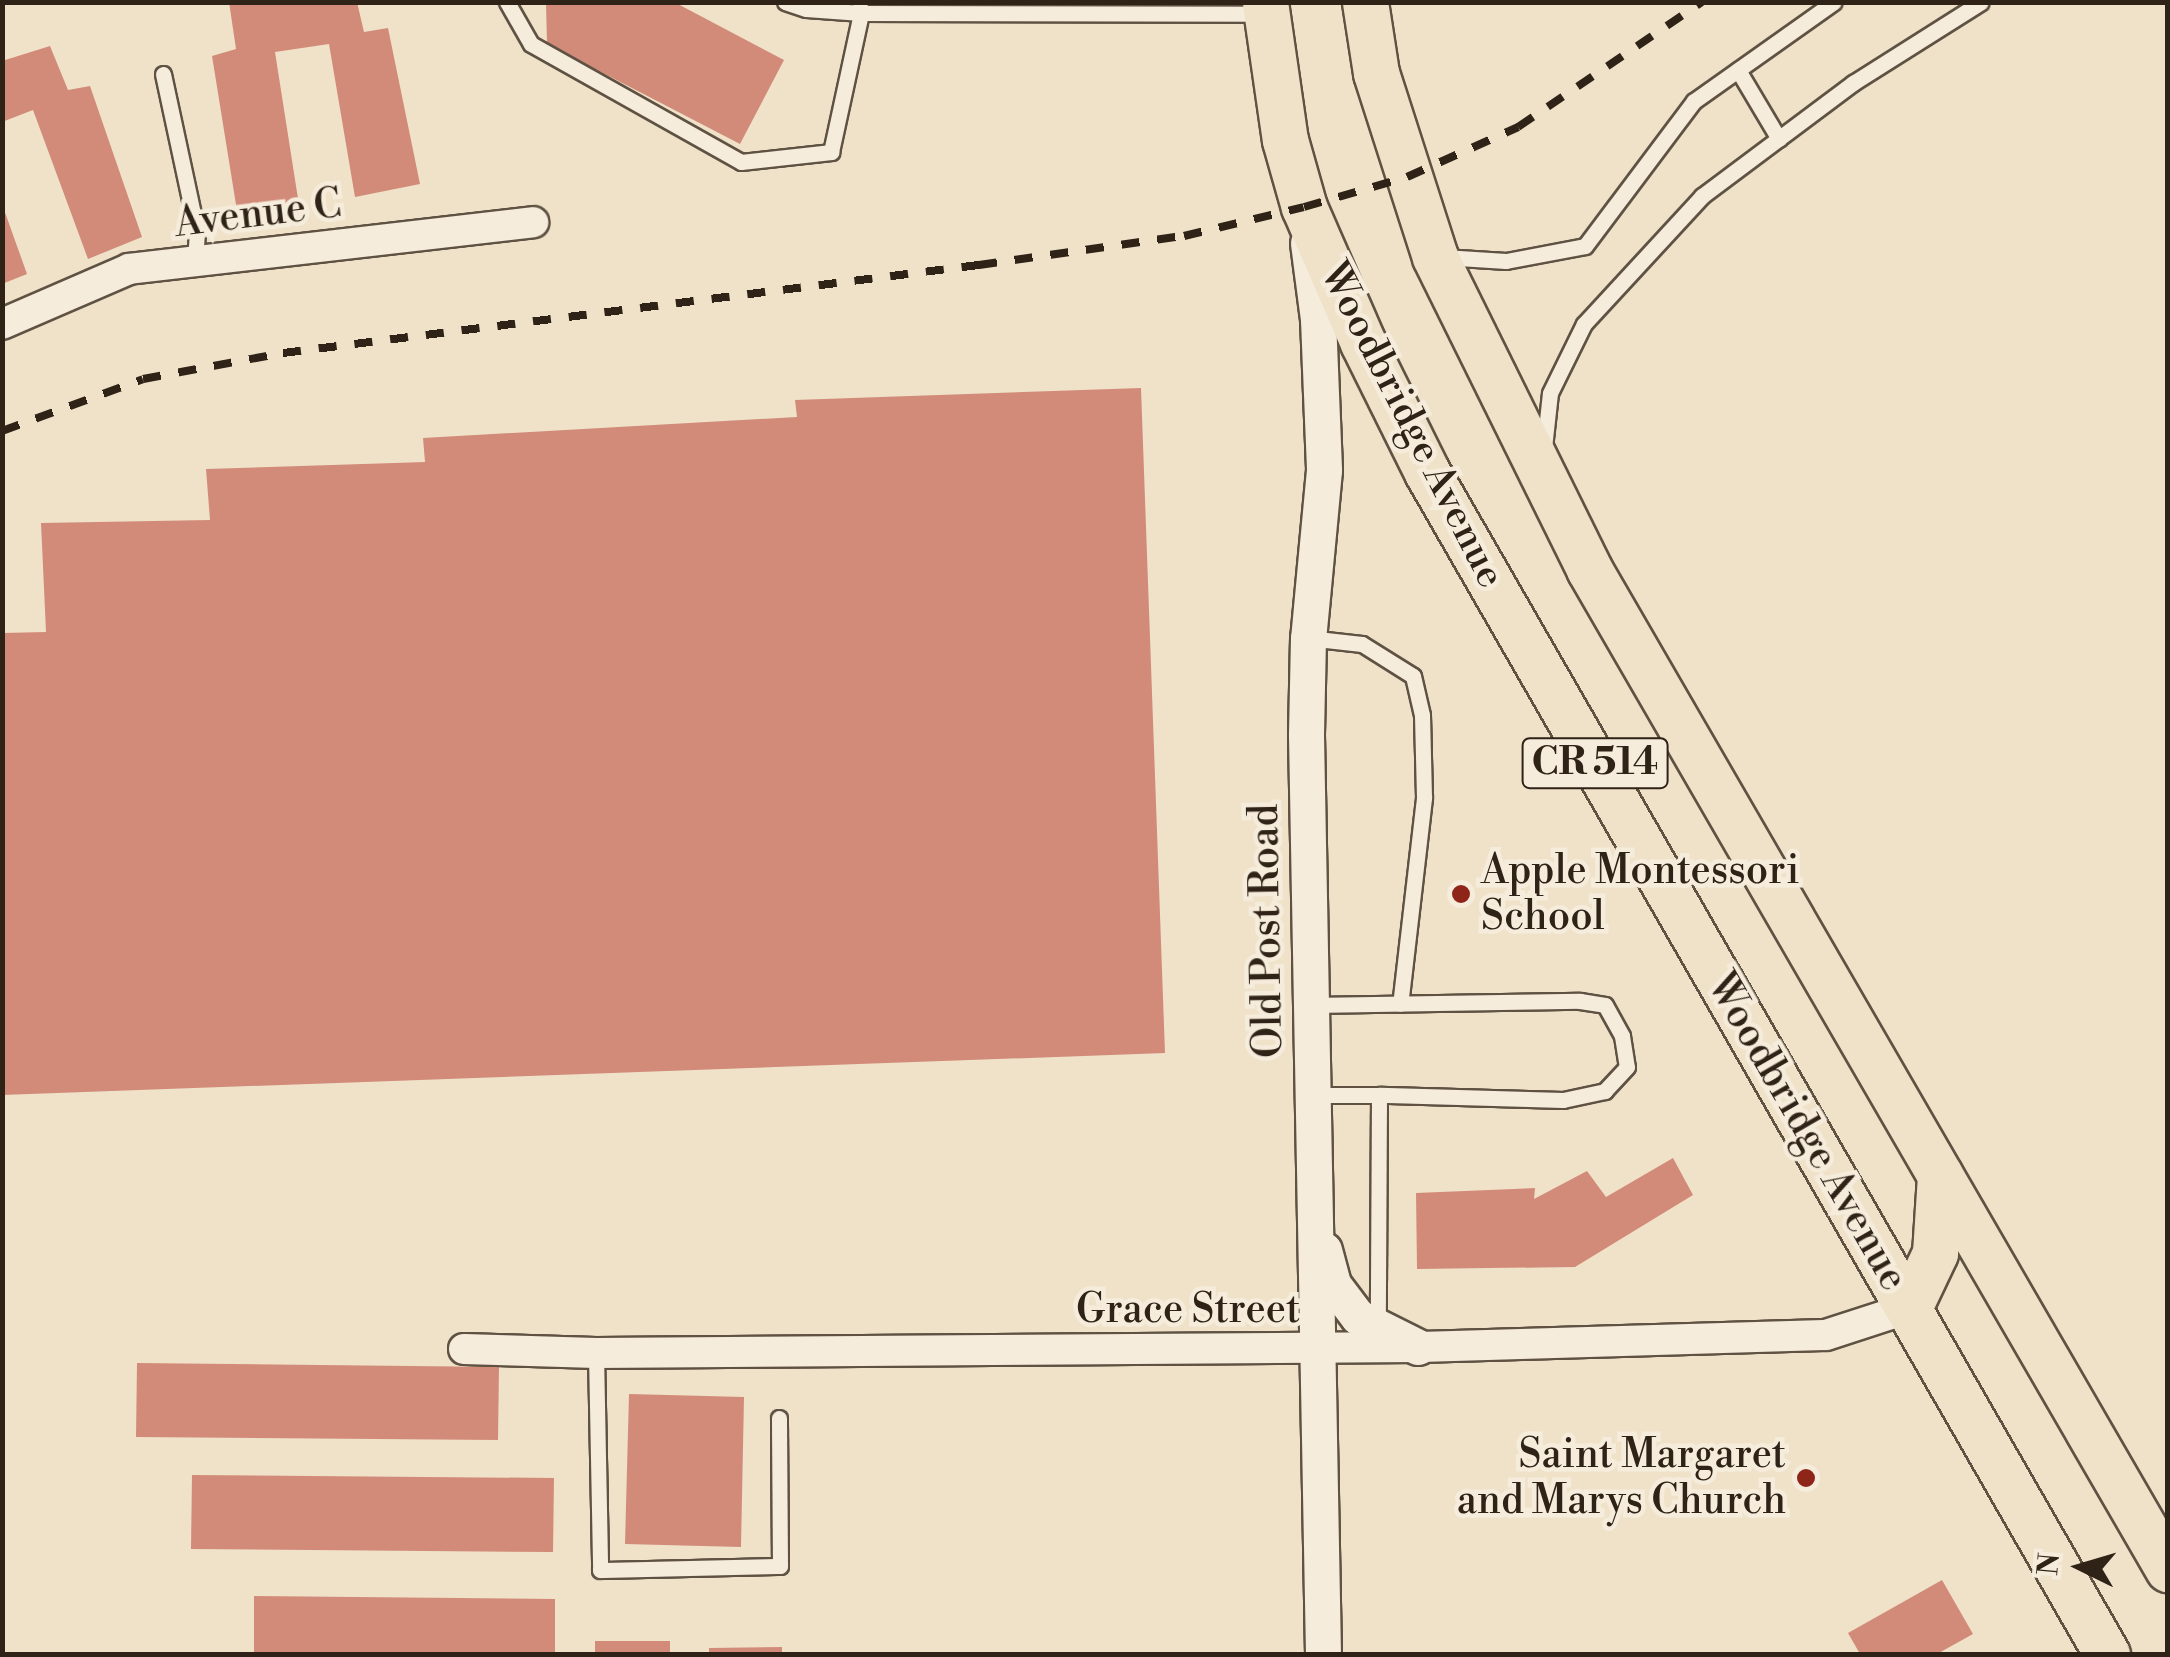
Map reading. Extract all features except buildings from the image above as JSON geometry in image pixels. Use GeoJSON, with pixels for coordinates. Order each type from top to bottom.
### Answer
{"type":"FeatureCollection","features":[{"type":"Feature","properties":{"kind":"main road","name":"CR 514"},"geometry":{"type":"LineString","coordinates":[[1365,2],[1376,74],[1436,257],[1589,569],[2168,1569]]}},
{"type":"Feature","properties":{"kind":"main road","name":"Woodbridge Avenue"},"geometry":{"type":"LineString","coordinates":[[1266,8],[1286,140],[1304,207],[1363,344],[1427,472],[2107,1654]]}},
{"type":"Feature","properties":{"kind":"main road"},"geometry":{"type":"LineString","coordinates":[[1909,1308],[1935,1253],[1940,1174]]}},
{"type":"Feature","properties":{"kind":"street","name":"Old Post Road"},"geometry":{"type":"LineString","coordinates":[[1304,207],[1318,319],[1324,470],[1308,638],[1315,1350],[1323,1654]]}},
{"type":"Feature","properties":{"kind":"street","name":"Avenue C"},"geometry":{"type":"LineString","coordinates":[[2,324],[129,269],[533,222]]}},
{"type":"Feature","properties":{"kind":"street"},"geometry":{"type":"LineString","coordinates":[[1315,1220],[1342,1300],[1378,1339],[1418,1347],[1826,1335],[1909,1308]]}},
{"type":"Feature","properties":{"kind":"street","name":"Grace Street"},"geometry":{"type":"LineString","coordinates":[[464,1349],[596,1353],[1315,1350],[1378,1339]]}},
{"type":"Feature","properties":{"kind":"lane"},"geometry":{"type":"LineString","coordinates":[[507,2],[530,44],[741,162],[831,152],[860,8]]}},
{"type":"Feature","properties":{"kind":"lane"},"geometry":{"type":"LineString","coordinates":[[784,2],[806,10],[1266,8]]}},
{"type":"Feature","properties":{"kind":"lane"},"geometry":{"type":"LineString","coordinates":[[1436,257],[1506,261],[1586,246],[1694,101],[1834,2]]}},
{"type":"Feature","properties":{"kind":"lane"},"geometry":{"type":"LineString","coordinates":[[1541,471],[1550,393],[1584,324],[1702,196],[1853,83],[1981,2]]}},
{"type":"Feature","properties":{"kind":"lane"},"geometry":{"type":"LineString","coordinates":[[1738,70],[1779,139]]}},
{"type":"Feature","properties":{"kind":"lane"},"geometry":{"type":"LineString","coordinates":[[163,74],[197,232],[195,261]]}},
{"type":"Feature","properties":{"kind":"lane"},"geometry":{"type":"LineString","coordinates":[[1308,638],[1362,644],[1413,676],[1422,715],[1424,798],[1400,1004]]}},
{"type":"Feature","properties":{"kind":"lane"},"geometry":{"type":"LineString","coordinates":[[1311,1006],[1580,1001],[1605,1006],[1622,1036],[1627,1067],[1605,1091],[1563,1100],[1312,1095]]}},
{"type":"Feature","properties":{"kind":"lane"},"geometry":{"type":"LineString","coordinates":[[1378,1339],[1379,1095]]}},
{"type":"Feature","properties":{"kind":"lane"},"geometry":{"type":"LineString","coordinates":[[596,1353],[600,1570],[780,1566],[778,1418]]}},
{"type":"Feature","properties":{"kind":"railway"},"geometry":{"type":"LineString","coordinates":[[2,431],[143,379],[283,353],[1184,236],[1304,207],[1407,177],[1518,127],[1702,2]]}},
{"type":"Feature","properties":{"kind":"place","name":"Apple Montessori School"},"geometry":{"type":"Point","coordinates":[1461,894]}},
{"type":"Feature","properties":{"kind":"place","name":"Saint Margaret and Marys Church"},"geometry":{"type":"Point","coordinates":[1806,1478]}}]}
